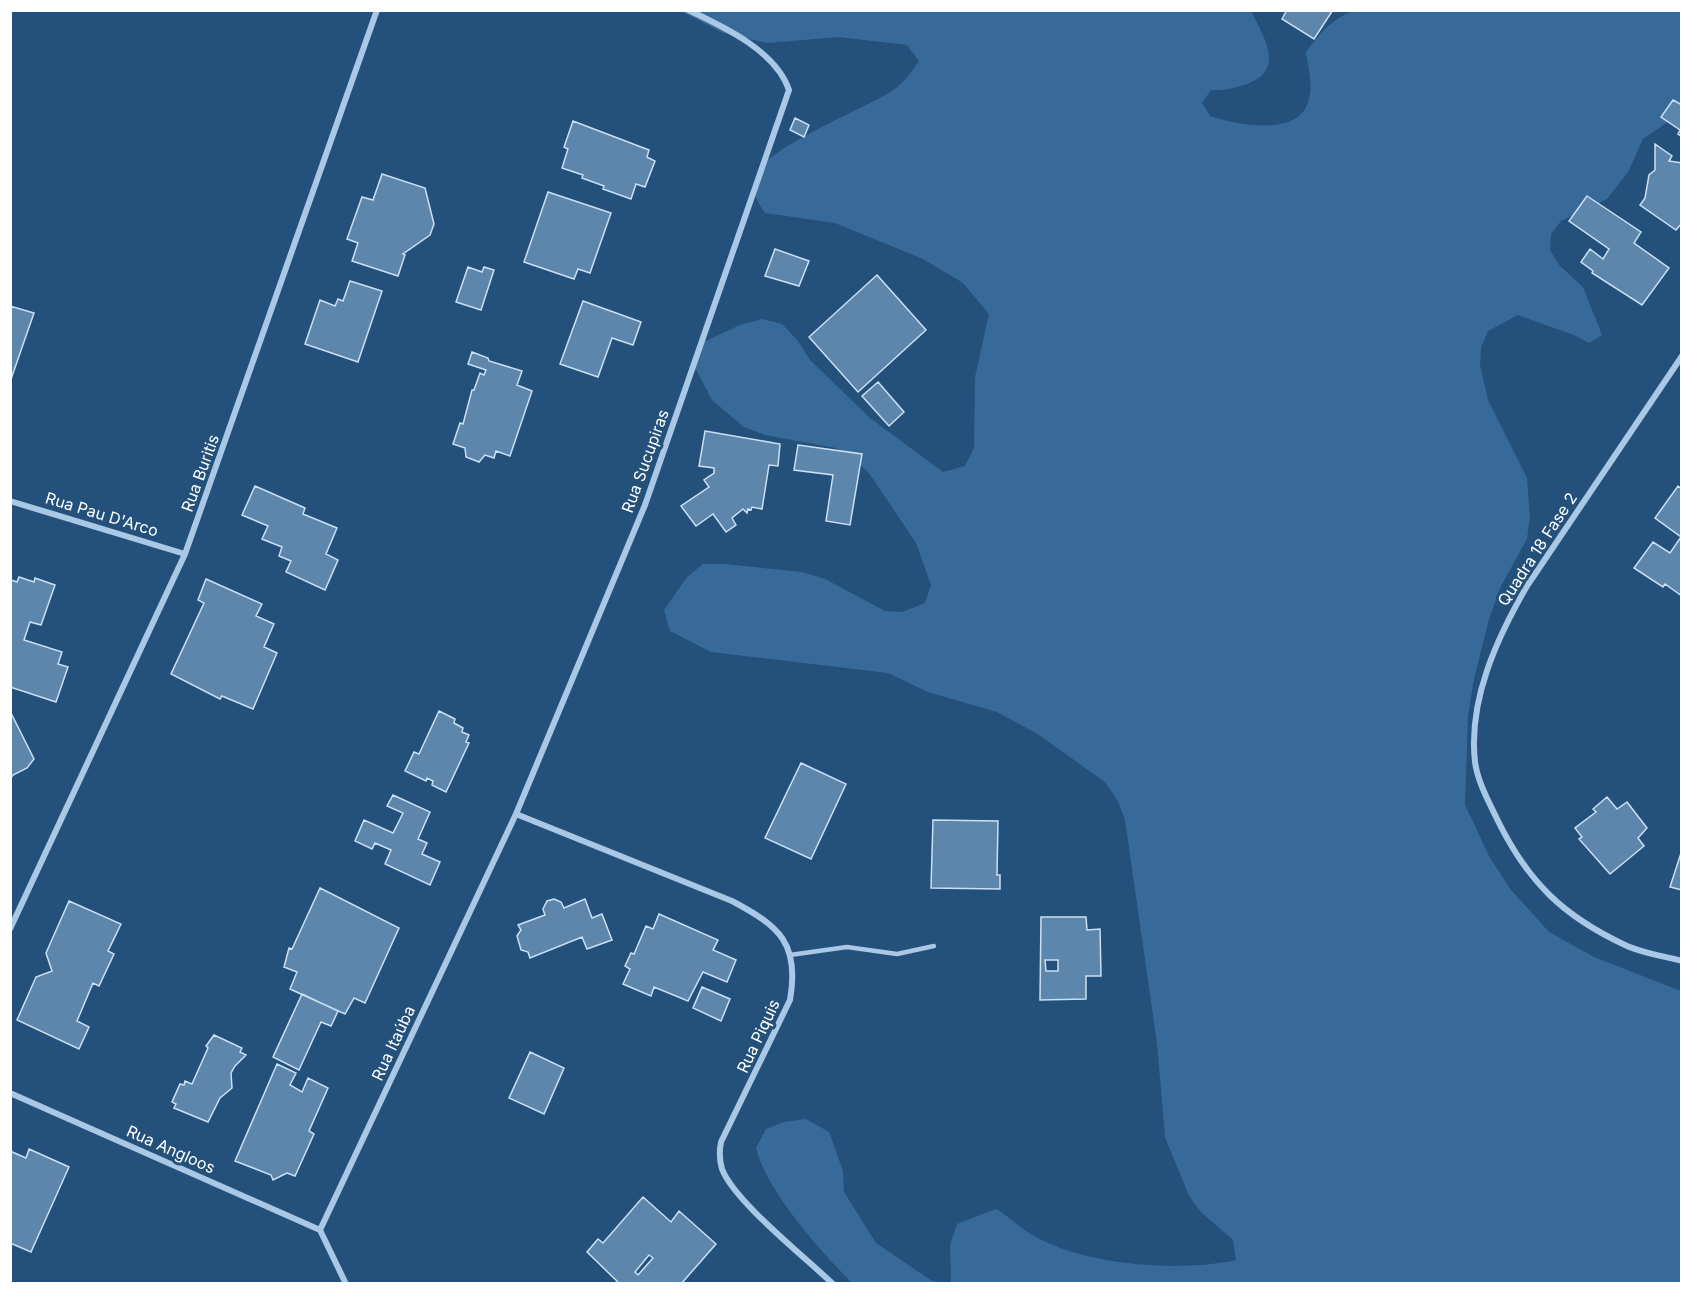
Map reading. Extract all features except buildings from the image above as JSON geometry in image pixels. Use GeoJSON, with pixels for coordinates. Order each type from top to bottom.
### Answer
{"type":"FeatureCollection","features":[{"type":"Feature","properties":{"kind":"street","name":"Rua Buritis"},"geometry":{"type":"LineString","coordinates":[[10,928],[185,554],[377,10]]}},
{"type":"Feature","properties":{"kind":"street","name":"Rua Sucupiras"},"geometry":{"type":"LineString","coordinates":[[516,814],[645,505],[789,90],[784,74],[773,62],[709,20],[688,10]]}},
{"type":"Feature","properties":{"kind":"street","name":"Quadra 18 Fase 2"},"geometry":{"type":"LineString","coordinates":[[1682,356],[1527,586],[1510,615],[1495,647],[1481,690],[1475,738],[1475,762],[1480,784],[1503,832],[1534,882],[1563,910],[1626,946],[1682,961]]}},
{"type":"Feature","properties":{"kind":"street","name":"Rua Pau D'Arco"},"geometry":{"type":"LineString","coordinates":[[10,501],[185,554]]}},
{"type":"Feature","properties":{"kind":"street","name":"Rua Piquis"},"geometry":{"type":"LineString","coordinates":[[516,814],[732,901],[766,919],[782,938],[790,955],[794,976],[790,1000],[770,1046],[721,1142],[718,1155],[722,1170],[737,1194],[833,1284]]}},
{"type":"Feature","properties":{"kind":"street","name":"Rua Itaúba"},"geometry":{"type":"LineString","coordinates":[[320,1230],[516,814]]}},
{"type":"Feature","properties":{"kind":"street","name":"Rua Angloos"},"geometry":{"type":"LineString","coordinates":[[10,1093],[320,1230]]}},
{"type":"Feature","properties":{"kind":"street"},"geometry":{"type":"LineString","coordinates":[[320,1230],[346,1284]]}},
{"type":"Feature","properties":{"kind":"lane"},"geometry":{"type":"LineString","coordinates":[[790,955],[847,947],[897,954],[934,946]]}},
{"type":"Feature","properties":{"kind":"shaded area"},"geometry":{"type":"Polygon","coordinates":[[[681,11],[1251,11],[1266,42],[1269,62],[1266,70],[1259,78],[1247,84],[1225,90],[1211,90],[1202,103],[1210,116],[1236,123],[1267,125],[1281,124],[1294,119],[1304,111],[1309,99],[1310,87],[1306,52],[1332,23],[1353,11],[1681,11],[1681,113],[1643,139],[1628,172],[1607,199],[1561,221],[1551,234],[1550,250],[1559,265],[1583,287],[1602,335],[1589,343],[1574,335],[1518,315],[1488,331],[1481,348],[1480,365],[1488,400],[1527,478],[1530,516],[1527,539],[1501,586],[1489,619],[1474,679],[1468,716],[1465,805],[1490,858],[1511,890],[1549,932],[1594,957],[1681,991],[1681,1283],[951,1283],[950,1245],[957,1224],[996,1209],[1025,1230],[1050,1244],[1074,1253],[1101,1259],[1159,1266],[1213,1264],[1236,1260],[1233,1240],[1201,1212],[1189,1196],[1165,1137],[1157,1043],[1125,820],[1118,801],[1105,782],[1036,733],[997,712],[928,692],[888,673],[711,652],[670,631],[664,610],[687,577],[703,564],[802,572],[825,579],[885,611],[902,612],[925,603],[931,585],[916,543],[869,473],[854,459],[836,448],[765,435],[744,427],[712,400],[693,364],[699,344],[740,325],[762,319],[782,324],[798,341],[810,360],[870,418],[943,472],[965,466],[974,448],[975,377],[989,314],[963,283],[923,259],[835,223],[765,213],[755,195],[756,175],[763,165],[776,154],[794,142],[887,94],[901,84],[919,61],[907,45],[839,37],[767,43],[723,33],[681,11]]]}},
{"type":"Feature","properties":{"kind":"shaded area"},"geometry":{"type":"Polygon","coordinates":[[[806,1119],[829,1132],[843,1171],[844,1192],[876,1243],[932,1281],[945,1283],[852,1283],[810,1237],[771,1183],[756,1148],[766,1129],[784,1122],[806,1119]]]}}]}
